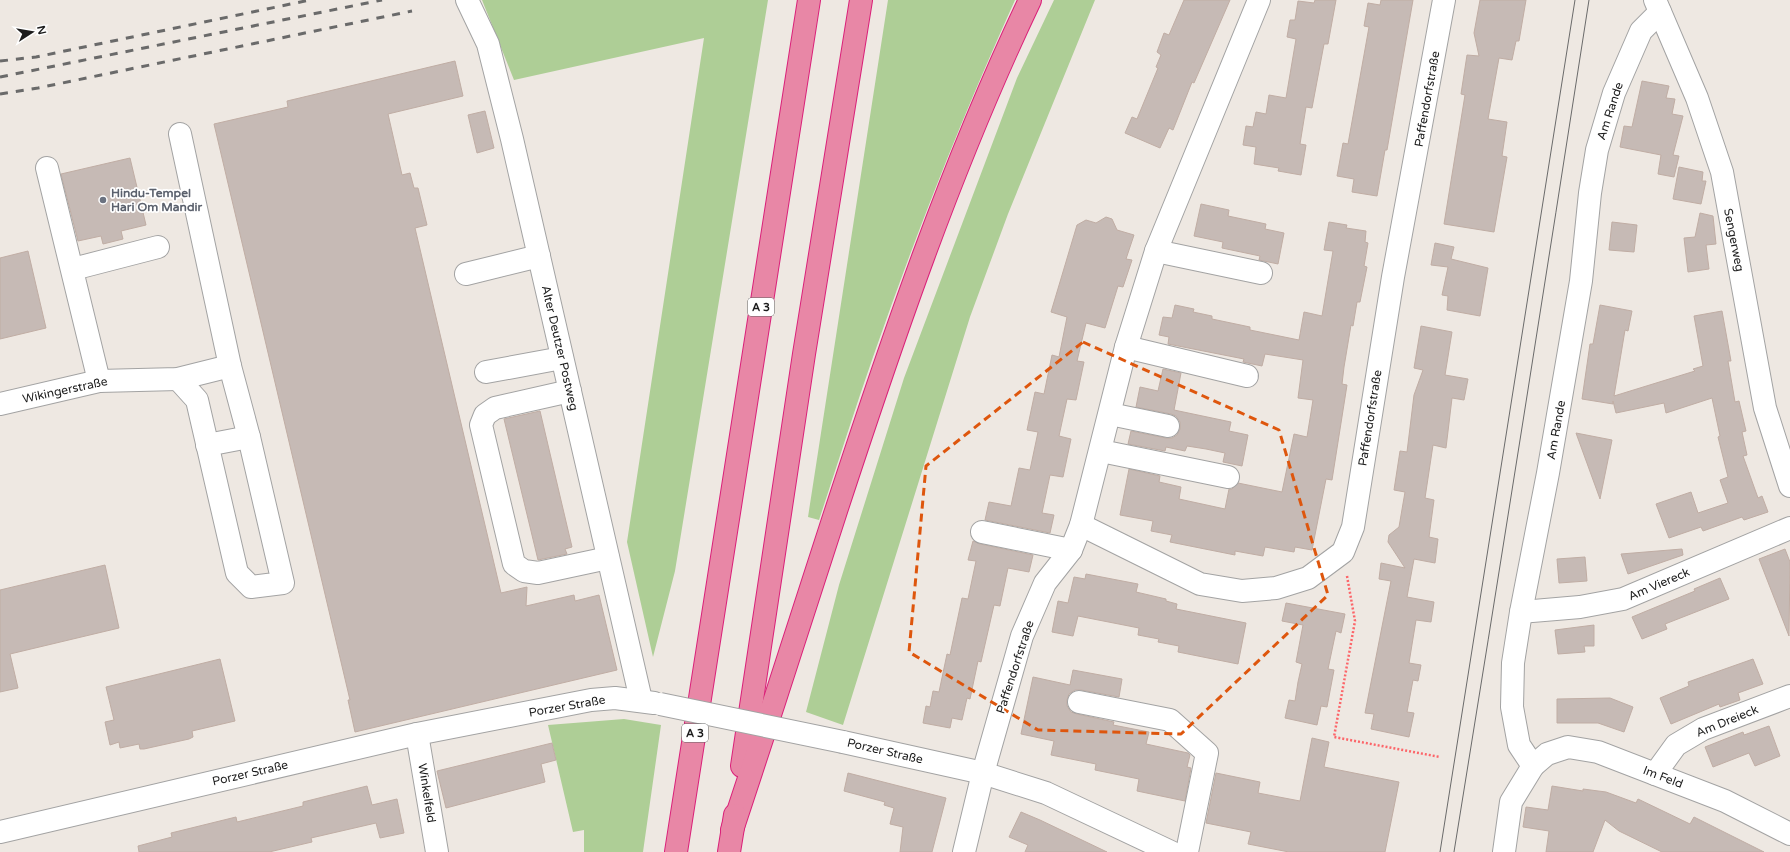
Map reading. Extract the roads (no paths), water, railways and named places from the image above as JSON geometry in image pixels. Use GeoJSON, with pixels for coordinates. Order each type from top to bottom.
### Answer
{"type":"FeatureCollection","features":[{"type":"Feature","properties":{"kind":"highway","name":"A 3"},"geometry":{"type":"LineString","coordinates":[[676,852],[809,0]]}},
{"type":"Feature","properties":{"kind":"highway"},"geometry":{"type":"LineString","coordinates":[[729,852],[804,354],[861,0]]}},
{"type":"Feature","properties":{"kind":"highway"},"geometry":{"type":"LineString","coordinates":[[732,830],[881,374],[936,223],[993,78],[1030,0]]}},
{"type":"Feature","properties":{"kind":"street","name":"Alter Deutzer Postweg"},"geometry":{"type":"LineString","coordinates":[[467,0],[488,44],[512,139],[608,558],[650,702]]}},
{"type":"Feature","properties":{"kind":"street","name":"Paffendorfstraße"},"geometry":{"type":"LineString","coordinates":[[964,852],[983,773],[1022,636],[1045,583],[1071,550],[1081,525],[1101,451],[1126,347],[1156,251],[1259,0]]}},
{"type":"Feature","properties":{"kind":"street","name":"Paffendorfstraße"},"geometry":{"type":"LineString","coordinates":[[1081,525],[1200,584],[1242,591],[1276,588],[1308,578],[1343,552],[1352,527],[1393,277],[1444,0]]}},
{"type":"Feature","properties":{"kind":"street","name":"Sengerweg"},"geometry":{"type":"LineString","coordinates":[[1657,6],[1697,98],[1722,172],[1765,408],[1790,486]]}},
{"type":"Feature","properties":{"kind":"street","name":"Am Rande"},"geometry":{"type":"LineString","coordinates":[[1533,766],[1519,745],[1512,707],[1513,663],[1521,612],[1548,473],[1581,281],[1590,193],[1597,150],[1614,93],[1641,31],[1657,6]]}},
{"type":"Feature","properties":{"kind":"street"},"geometry":{"type":"LineString","coordinates":[[180,134],[230,366],[249,437],[283,583],[251,587],[237,573],[197,400],[185,377]]}},
{"type":"Feature","properties":{"kind":"street"},"geometry":{"type":"LineString","coordinates":[[47,168],[73,269],[99,381]]}},
{"type":"Feature","properties":{"kind":"street"},"geometry":{"type":"LineString","coordinates":[[73,269],[158,247]]}},
{"type":"Feature","properties":{"kind":"street"},"geometry":{"type":"LineString","coordinates":[[1156,251],[1261,274]]}},
{"type":"Feature","properties":{"kind":"street"},"geometry":{"type":"LineString","coordinates":[[466,274],[539,256]]}},
{"type":"Feature","properties":{"kind":"street"},"geometry":{"type":"LineString","coordinates":[[1126,347],[1246,376]]}},
{"type":"Feature","properties":{"kind":"street"},"geometry":{"type":"LineString","coordinates":[[486,372],[562,358]]}},
{"type":"Feature","properties":{"kind":"street","name":"Wikingerstraße"},"geometry":{"type":"LineString","coordinates":[[0,404],[99,381],[185,377],[230,366]]}},
{"type":"Feature","properties":{"kind":"street"},"geometry":{"type":"LineString","coordinates":[[570,391],[495,408],[485,415],[481,425],[514,564],[524,571],[538,573],[549,572],[608,558]]}},
{"type":"Feature","properties":{"kind":"street"},"geometry":{"type":"LineString","coordinates":[[1110,414],[1168,426]]}},
{"type":"Feature","properties":{"kind":"street"},"geometry":{"type":"LineString","coordinates":[[207,445],[249,437]]}},
{"type":"Feature","properties":{"kind":"street"},"geometry":{"type":"LineString","coordinates":[[1101,451],[1228,477]]}},
{"type":"Feature","properties":{"kind":"street","name":"Am Viereck"},"geometry":{"type":"LineString","coordinates":[[1521,612],[1580,607],[1623,599],[1790,528]]}},
{"type":"Feature","properties":{"kind":"street"},"geometry":{"type":"LineString","coordinates":[[982,532],[1071,550]]}},
{"type":"Feature","properties":{"kind":"street","name":"Am Dreieck"},"geometry":{"type":"LineString","coordinates":[[1655,774],[1676,745],[1703,729],[1790,696]]}},
{"type":"Feature","properties":{"kind":"street","name":"Porzer Straße"},"geometry":{"type":"LineString","coordinates":[[0,832],[417,734],[591,700],[615,698],[650,702],[983,773],[1046,793],[1171,852]]}},
{"type":"Feature","properties":{"kind":"street"},"geometry":{"type":"LineString","coordinates":[[1079,702],[1170,720],[1207,753],[1187,852]]}},
{"type":"Feature","properties":{"kind":"street","name":"Winkelfeld"},"geometry":{"type":"LineString","coordinates":[[417,734],[437,852]]}},
{"type":"Feature","properties":{"kind":"street","name":"Im Feld"},"geometry":{"type":"LineString","coordinates":[[1533,766],[1547,754],[1568,747],[1598,752],[1725,801],[1790,834]]}},
{"type":"Feature","properties":{"kind":"street"},"geometry":{"type":"LineString","coordinates":[[1504,852],[1511,802],[1533,766]]}},
{"type":"Feature","properties":{"kind":"tram line"},"geometry":{"type":"LineString","coordinates":[[1440,852],[1575,0]]}},
{"type":"Feature","properties":{"kind":"tram line"},"geometry":{"type":"LineString","coordinates":[[1454,852],[1589,0]]}},
{"type":"Feature","properties":{"kind":"railway"},"geometry":{"type":"LineString","coordinates":[[0,61],[36,57],[310,0]]}},
{"type":"Feature","properties":{"kind":"railway"},"geometry":{"type":"LineString","coordinates":[[0,77],[382,0]]}},
{"type":"Feature","properties":{"kind":"railway"},"geometry":{"type":"LineString","coordinates":[[0,94],[38,88],[412,11]]}},
{"type":"Feature","properties":{"kind":"place","name":"Hindu-Tempel Hari Om Mandir"},"geometry":{"type":"Point","coordinates":[103,200]}}]}
